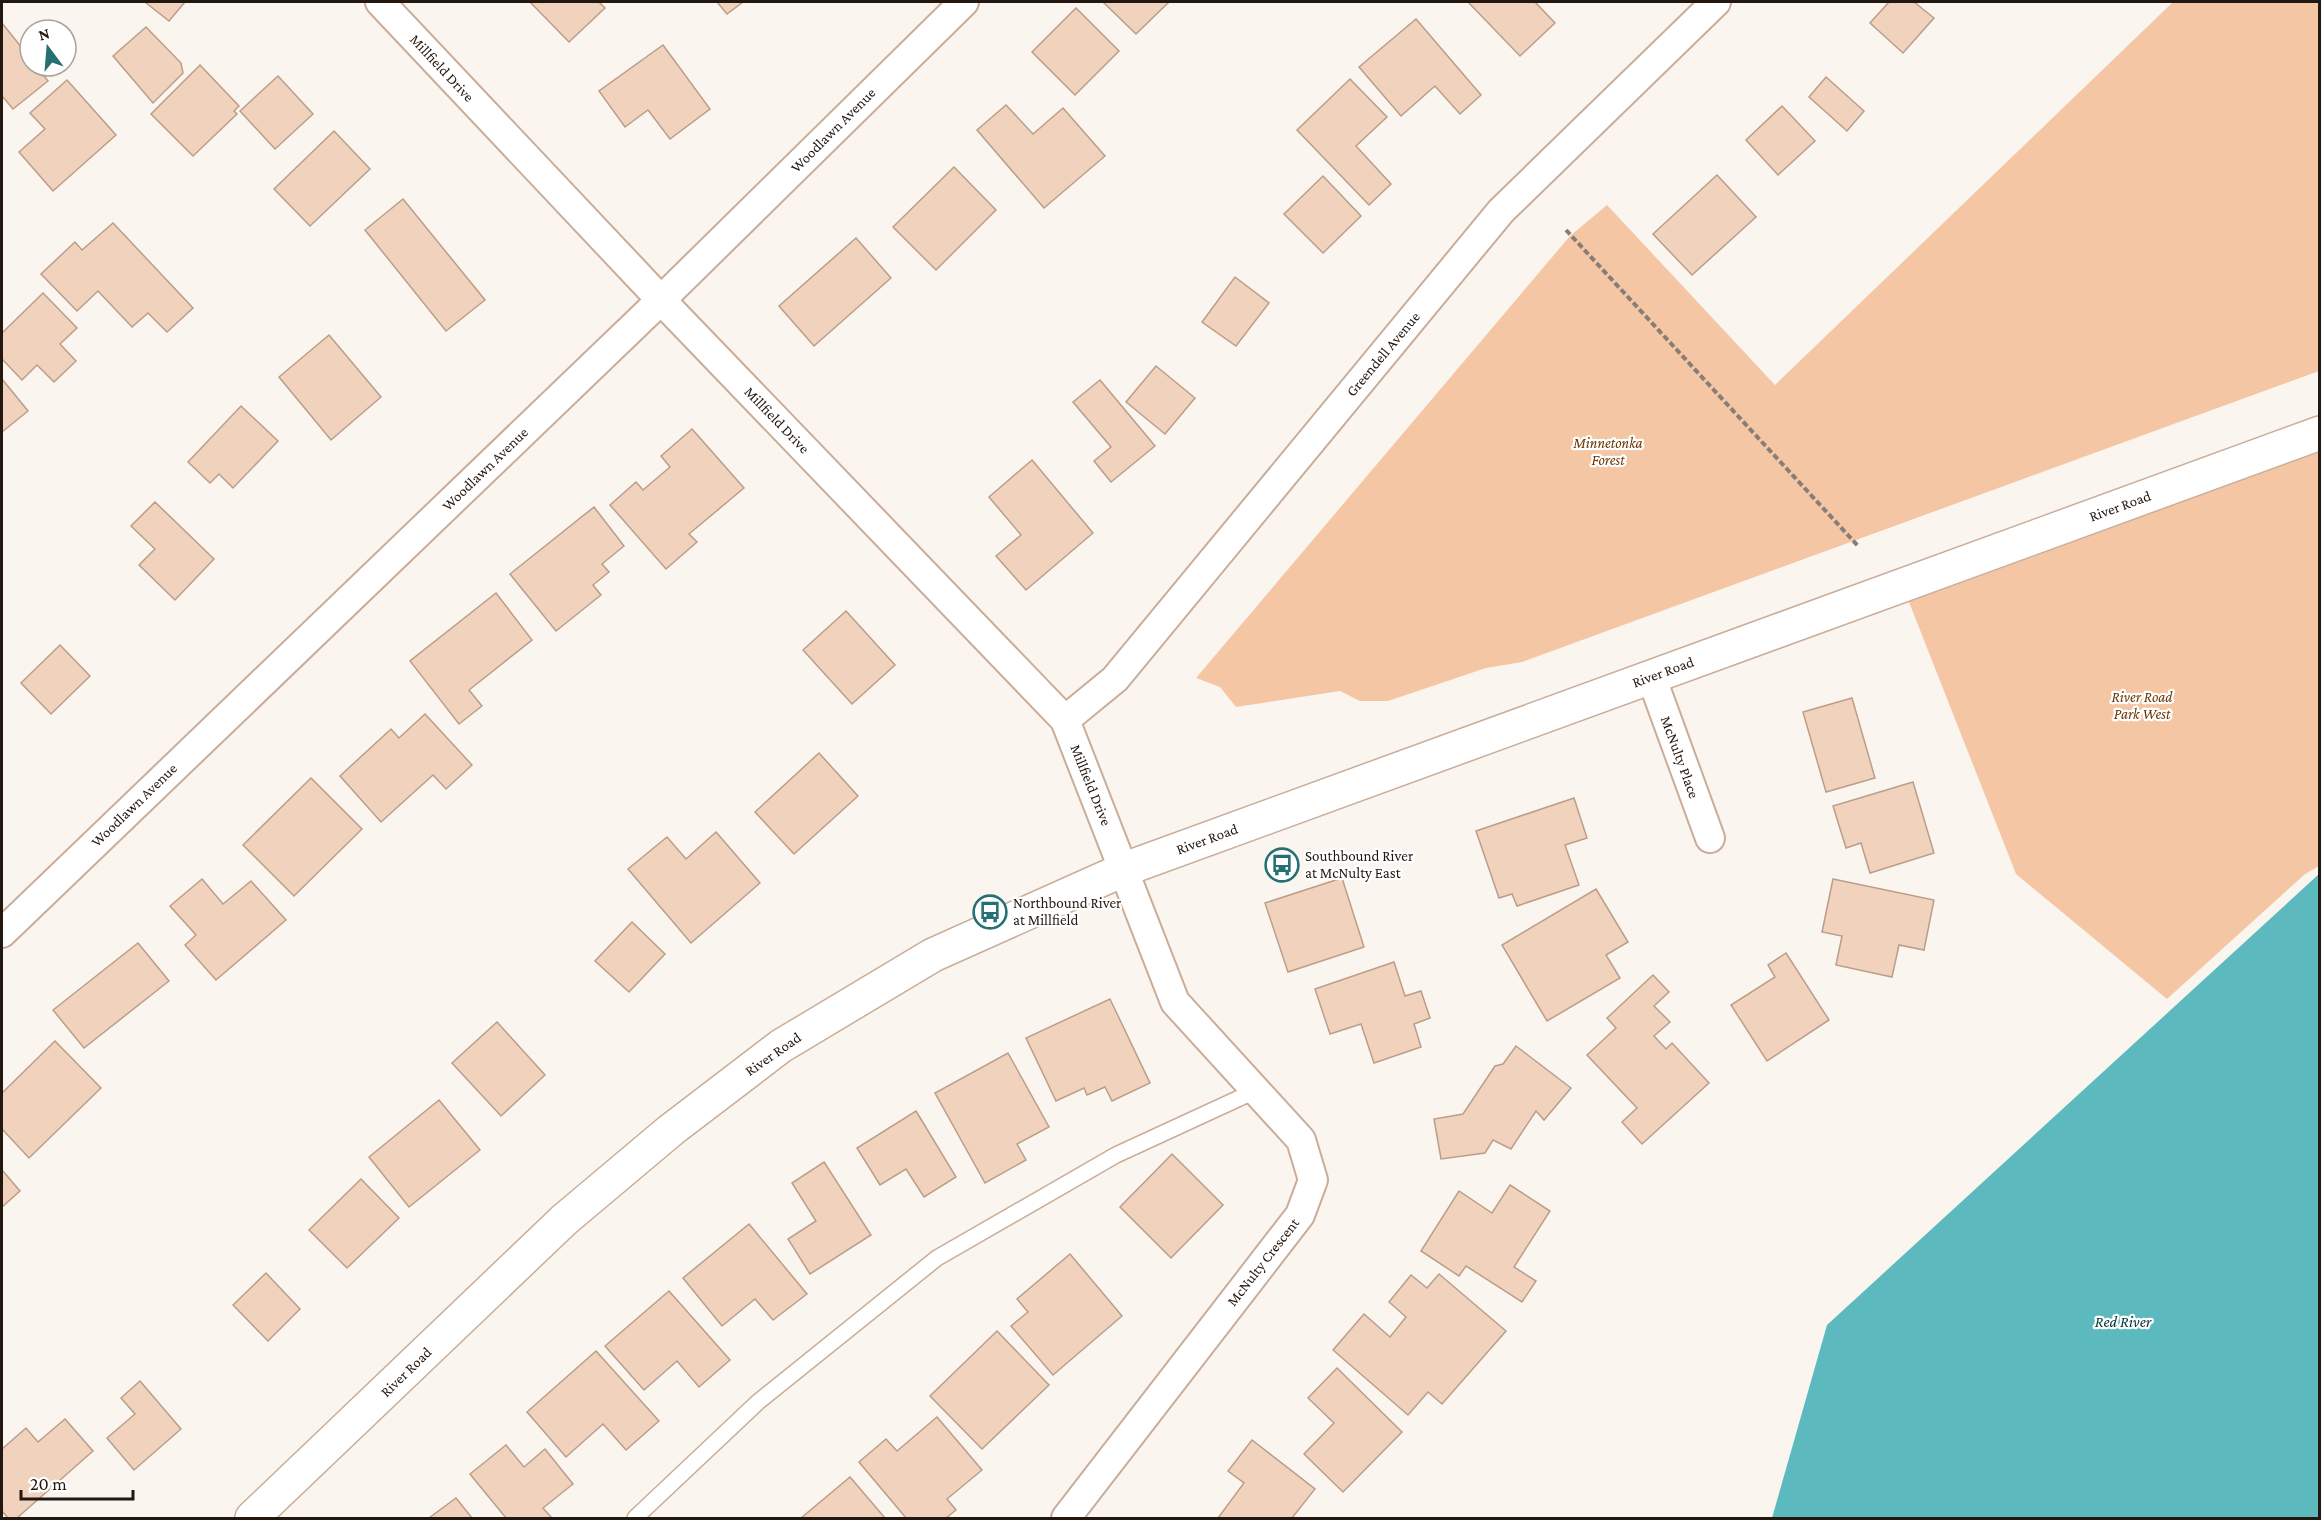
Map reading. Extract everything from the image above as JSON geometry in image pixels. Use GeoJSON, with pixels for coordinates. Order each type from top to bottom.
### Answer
{"type":"FeatureCollection","features":[{"type":"Feature","properties":{"kind":"street","name":"Millfield Drive"},"geometry":{"type":"LineString","coordinates":[[380,2],[661,300],[1065,720],[1125,869]]}},
{"type":"Feature","properties":{"kind":"street","name":"Woodlawn Avenue"},"geometry":{"type":"LineString","coordinates":[[2,933],[661,300],[964,2]]}},
{"type":"Feature","properties":{"kind":"street","name":"Greendell Avenue"},"geometry":{"type":"LineString","coordinates":[[1065,720],[1115,679],[1501,211],[1716,2]]}},
{"type":"Feature","properties":{"kind":"street","name":"River Road"},"geometry":{"type":"LineString","coordinates":[[252,1518],[564,1220],[670,1130],[781,1046],[933,955],[1125,869],[2319,433]]}},
{"type":"Feature","properties":{"kind":"street","name":"McNulty Place"},"geometry":{"type":"LineString","coordinates":[[1650,676],[1710,838]]}},
{"type":"Feature","properties":{"kind":"street","name":"McNulty Crescent"},"geometry":{"type":"LineString","coordinates":[[1066,1518],[1300,1215],[1313,1180],[1300,1140],[1175,1002],[1125,869]]}},
{"type":"Feature","properties":{"kind":"lane"},"geometry":{"type":"LineString","coordinates":[[635,1518],[758,1402],[937,1258],[1116,1155],[1257,1090]]}},
{"type":"Feature","properties":{"kind":"path"},"geometry":{"type":"LineString","coordinates":[[1566,230],[1859,547]]}},
{"type":"Feature","properties":{"kind":"green space","name":"Minnetonka Forest"},"geometry":{"type":"Polygon","coordinates":[[[2173,2],[2319,2],[2319,371],[1522,662],[1486,668],[1388,701],[1360,701],[1340,691],[1236,707],[1220,687],[1196,678],[1570,236],[1607,205],[1775,385],[2173,2]]]}},
{"type":"Feature","properties":{"kind":"green space","name":"River Road Park West"},"geometry":{"type":"Polygon","coordinates":[[[2319,452],[2319,866],[2305,874],[2167,999],[2016,874],[1909,602],[2319,452]]]}},
{"type":"Feature","properties":{"kind":"water","name":"Red River"},"geometry":{"type":"Polygon","coordinates":[[[2319,874],[2319,1518],[1772,1518],[1827,1325],[2319,874]]]}},
{"type":"Feature","properties":{"kind":"building"},"geometry":{"type":"Polygon","coordinates":[[[145,2],[185,2],[169,21],[145,2]]]}},
{"type":"Feature","properties":{"kind":"building"},"geometry":{"type":"Polygon","coordinates":[[[530,2],[599,2],[605,8],[569,42],[530,2]]]}},
{"type":"Feature","properties":{"kind":"building"},"geometry":{"type":"Polygon","coordinates":[[[717,2],[743,2],[727,14],[717,2]]]}},
{"type":"Feature","properties":{"kind":"building"},"geometry":{"type":"Polygon","coordinates":[[[1103,2],[1169,2],[1136,34],[1103,2]]]}},
{"type":"Feature","properties":{"kind":"building"},"geometry":{"type":"Polygon","coordinates":[[[1468,2],[1535,2],[1555,23],[1520,56],[1468,2]]]}},
{"type":"Feature","properties":{"kind":"building"},"geometry":{"type":"Polygon","coordinates":[[[1889,2],[1914,2],[1934,18],[1903,53],[1870,23],[1889,2]]]}},
{"type":"Feature","properties":{"kind":"building"},"geometry":{"type":"Polygon","coordinates":[[[1076,8],[1119,51],[1075,95],[1032,52],[1076,8]]]}},
{"type":"Feature","properties":{"kind":"building"},"geometry":{"type":"Polygon","coordinates":[[[1416,19],[1481,95],[1460,114],[1435,86],[1401,116],[1359,67],[1416,19]]]}},
{"type":"Feature","properties":{"kind":"building"},"geometry":{"type":"Polygon","coordinates":[[[2,23],[18,43],[18,78],[46,78],[48,81],[13,109],[2,96],[2,23]]]}},
{"type":"Feature","properties":{"kind":"building"},"geometry":{"type":"Polygon","coordinates":[[[146,27],[181,63],[183,73],[153,103],[113,56],[146,27]]]}},
{"type":"Feature","properties":{"kind":"building"},"geometry":{"type":"Polygon","coordinates":[[[663,45],[710,109],[670,139],[648,110],[625,127],[599,91],[663,45]]]}},
{"type":"Feature","properties":{"kind":"building"},"geometry":{"type":"Polygon","coordinates":[[[200,65],[239,106],[234,111],[237,114],[193,156],[151,114],[200,65]]]}},
{"type":"Feature","properties":{"kind":"building"},"geometry":{"type":"Polygon","coordinates":[[[278,76],[313,114],[275,149],[240,111],[278,76]]]}},
{"type":"Feature","properties":{"kind":"building"},"geometry":{"type":"Polygon","coordinates":[[[1826,77],[1864,111],[1847,131],[1809,97],[1826,77]]]}},
{"type":"Feature","properties":{"kind":"building"},"geometry":{"type":"Polygon","coordinates":[[[1350,79],[1387,117],[1356,146],[1391,184],[1369,205],[1297,130],[1350,79]]]}},
{"type":"Feature","properties":{"kind":"building"},"geometry":{"type":"Polygon","coordinates":[[[67,80],[116,135],[53,191],[19,152],[45,129],[30,113],[67,80]]]}},
{"type":"Feature","properties":{"kind":"building"},"geometry":{"type":"Polygon","coordinates":[[[1006,105],[1033,134],[1063,108],[1105,156],[1044,208],[977,130],[1006,105]]]}},
{"type":"Feature","properties":{"kind":"building"},"geometry":{"type":"Polygon","coordinates":[[[1782,106],[1815,141],[1778,175],[1746,140],[1782,106]]]}},
{"type":"Feature","properties":{"kind":"building"},"geometry":{"type":"Polygon","coordinates":[[[334,131],[370,169],[310,226],[274,189],[334,131]]]}},
{"type":"Feature","properties":{"kind":"building"},"geometry":{"type":"Polygon","coordinates":[[[954,167],[996,210],[936,270],[893,227],[954,167]]]}},
{"type":"Feature","properties":{"kind":"building"},"geometry":{"type":"Polygon","coordinates":[[[1717,175],[1756,217],[1692,275],[1653,234],[1717,175]]]}},
{"type":"Feature","properties":{"kind":"building"},"geometry":{"type":"Polygon","coordinates":[[[1323,176],[1361,216],[1323,253],[1284,214],[1323,176]]]}},
{"type":"Feature","properties":{"kind":"building"},"geometry":{"type":"Polygon","coordinates":[[[403,199],[485,300],[446,331],[365,230],[403,199]]]}},
{"type":"Feature","properties":{"kind":"building"},"geometry":{"type":"Polygon","coordinates":[[[113,223],[193,308],[167,332],[148,313],[132,327],[98,291],[77,311],[41,274],[75,242],[82,250],[113,223]]]}},
{"type":"Feature","properties":{"kind":"building"},"geometry":{"type":"Polygon","coordinates":[[[856,238],[891,278],[814,346],[779,306],[856,238]]]}},
{"type":"Feature","properties":{"kind":"building"},"geometry":{"type":"Polygon","coordinates":[[[1235,277],[1269,303],[1236,346],[1202,322],[1235,277]]]}},
{"type":"Feature","properties":{"kind":"building"},"geometry":{"type":"Polygon","coordinates":[[[43,293],[77,328],[60,344],[76,361],[54,382],[37,365],[22,380],[2,359],[2,333],[43,293]]]}},
{"type":"Feature","properties":{"kind":"building"},"geometry":{"type":"Polygon","coordinates":[[[329,335],[381,397],[331,440],[279,377],[329,335]]]}},
{"type":"Feature","properties":{"kind":"building"},"geometry":{"type":"Polygon","coordinates":[[[1156,366],[1195,398],[1165,434],[1126,402],[1156,366]]]}},
{"type":"Feature","properties":{"kind":"building"},"geometry":{"type":"Polygon","coordinates":[[[2,379],[28,411],[2,432],[2,379]]]}},
{"type":"Feature","properties":{"kind":"building"},"geometry":{"type":"Polygon","coordinates":[[[1100,380],[1155,446],[1111,482],[1094,461],[1111,447],[1073,402],[1100,380]]]}},
{"type":"Feature","properties":{"kind":"building"},"geometry":{"type":"Polygon","coordinates":[[[241,406],[278,441],[233,488],[219,474],[210,483],[188,462],[241,406]]]}},
{"type":"Feature","properties":{"kind":"building"},"geometry":{"type":"Polygon","coordinates":[[[692,429],[744,488],[689,534],[697,542],[666,569],[610,505],[636,482],[643,490],[670,467],[661,456],[692,429]]]}},
{"type":"Feature","properties":{"kind":"building"},"geometry":{"type":"Polygon","coordinates":[[[1032,460],[1093,533],[1026,590],[996,556],[1021,535],[989,497],[1032,460]]]}},
{"type":"Feature","properties":{"kind":"building"},"geometry":{"type":"Polygon","coordinates":[[[155,502],[214,559],[175,600],[139,565],[155,549],[131,526],[155,502]]]}},
{"type":"Feature","properties":{"kind":"building"},"geometry":{"type":"Polygon","coordinates":[[[594,507],[624,546],[602,564],[609,572],[593,585],[601,595],[556,631],[510,574],[594,507]]]}},
{"type":"Feature","properties":{"kind":"building"},"geometry":{"type":"Polygon","coordinates":[[[496,593],[532,640],[469,690],[482,706],[459,724],[410,661],[496,593]]]}},
{"type":"Feature","properties":{"kind":"building"},"geometry":{"type":"Polygon","coordinates":[[[846,611],[895,665],[852,704],[803,650],[846,611]]]}},
{"type":"Feature","properties":{"kind":"building"},"geometry":{"type":"Polygon","coordinates":[[[60,645],[90,676],[51,714],[21,683],[60,645]]]}},
{"type":"Feature","properties":{"kind":"building"},"geometry":{"type":"Polygon","coordinates":[[[1852,698],[1875,778],[1826,792],[1803,712],[1852,698]]]}},
{"type":"Feature","properties":{"kind":"building"},"geometry":{"type":"Polygon","coordinates":[[[425,714],[472,765],[446,789],[433,775],[381,822],[340,776],[391,729],[399,738],[425,714]]]}},
{"type":"Feature","properties":{"kind":"building"},"geometry":{"type":"Polygon","coordinates":[[[819,753],[858,796],[794,854],[755,812],[819,753]]]}},
{"type":"Feature","properties":{"kind":"building"},"geometry":{"type":"Polygon","coordinates":[[[311,778],[362,829],[294,896],[243,845],[311,778]]]}},
{"type":"Feature","properties":{"kind":"building"},"geometry":{"type":"Polygon","coordinates":[[[1913,782],[1934,853],[1870,873],[1861,843],[1846,848],[1833,806],[1913,782]]]}},
{"type":"Feature","properties":{"kind":"building"},"geometry":{"type":"Polygon","coordinates":[[[1574,798],[1587,838],[1565,845],[1579,885],[1517,906],[1512,894],[1499,898],[1476,831],[1574,798]]]}},
{"type":"Feature","properties":{"kind":"building"},"geometry":{"type":"Polygon","coordinates":[[[716,832],[760,883],[691,943],[628,869],[667,837],[686,859],[716,832]]]}},
{"type":"Feature","properties":{"kind":"building"},"geometry":{"type":"Polygon","coordinates":[[[1342,878],[1364,947],[1288,972],[1265,903],[1342,878]]]}},
{"type":"Feature","properties":{"kind":"building"},"geometry":{"type":"Polygon","coordinates":[[[202,879],[223,904],[251,881],[286,920],[216,980],[185,945],[196,935],[170,906],[202,879]]]}},
{"type":"Feature","properties":{"kind":"building"},"geometry":{"type":"Polygon","coordinates":[[[1833,879],[1934,900],[1924,950],[1899,945],[1892,977],[1836,965],[1842,936],[1822,932],[1833,879]]]}},
{"type":"Feature","properties":{"kind":"building"},"geometry":{"type":"Polygon","coordinates":[[[1596,889],[1628,942],[1606,955],[1620,978],[1547,1021],[1502,945],[1596,889]]]}},
{"type":"Feature","properties":{"kind":"building"},"geometry":{"type":"Polygon","coordinates":[[[632,922],[665,954],[629,992],[595,961],[632,922]]]}},
{"type":"Feature","properties":{"kind":"building"},"geometry":{"type":"Polygon","coordinates":[[[138,943],[169,981],[84,1048],[53,1010],[138,943]]]}},
{"type":"Feature","properties":{"kind":"building"},"geometry":{"type":"Polygon","coordinates":[[[1786,953],[1829,1020],[1767,1061],[1731,1005],[1775,977],[1768,965],[1786,953]]]}},
{"type":"Feature","properties":{"kind":"building"},"geometry":{"type":"Polygon","coordinates":[[[1394,962],[1405,996],[1421,991],[1430,1018],[1414,1024],[1421,1047],[1374,1063],[1361,1024],[1330,1034],[1315,989],[1394,962]]]}},
{"type":"Feature","properties":{"kind":"building"},"geometry":{"type":"Polygon","coordinates":[[[1653,975],[1669,992],[1654,1006],[1670,1022],[1654,1036],[1666,1049],[1672,1043],[1709,1083],[1642,1144],[1622,1122],[1637,1108],[1587,1055],[1616,1028],[1607,1018],[1653,975]]]}},
{"type":"Feature","properties":{"kind":"building"},"geometry":{"type":"Polygon","coordinates":[[[1110,999],[1150,1083],[1112,1101],[1105,1087],[1087,1095],[1084,1088],[1056,1101],[1026,1038],[1110,999]]]}},
{"type":"Feature","properties":{"kind":"building"},"geometry":{"type":"Polygon","coordinates":[[[497,1022],[545,1075],[501,1116],[452,1063],[497,1022]]]}},
{"type":"Feature","properties":{"kind":"building"},"geometry":{"type":"Polygon","coordinates":[[[55,1041],[101,1088],[29,1158],[2,1129],[2,1093],[55,1041]]]}},
{"type":"Feature","properties":{"kind":"building"},"geometry":{"type":"Polygon","coordinates":[[[1516,1046],[1571,1088],[1544,1120],[1536,1111],[1511,1149],[1493,1140],[1485,1153],[1441,1159],[1434,1119],[1463,1114],[1495,1066],[1503,1064],[1516,1046]]]}},
{"type":"Feature","properties":{"kind":"building"},"geometry":{"type":"Polygon","coordinates":[[[1008,1053],[1049,1127],[1017,1144],[1026,1160],[985,1183],[935,1093],[1008,1053]]]}},
{"type":"Feature","properties":{"kind":"building"},"geometry":{"type":"Polygon","coordinates":[[[439,1100],[480,1150],[409,1207],[369,1157],[439,1100]]]}},
{"type":"Feature","properties":{"kind":"building"},"geometry":{"type":"Polygon","coordinates":[[[916,1111],[956,1177],[924,1197],[906,1169],[880,1185],[857,1148],[916,1111]]]}},
{"type":"Feature","properties":{"kind":"building"},"geometry":{"type":"Polygon","coordinates":[[[1172,1154],[1223,1205],[1171,1258],[1120,1207],[1172,1154]]]}},
{"type":"Feature","properties":{"kind":"building"},"geometry":{"type":"Polygon","coordinates":[[[824,1162],[871,1235],[810,1274],[788,1239],[816,1221],[792,1183],[824,1162]]]}},
{"type":"Feature","properties":{"kind":"building"},"geometry":{"type":"Polygon","coordinates":[[[2,1170],[20,1191],[2,1207],[2,1170]]]}},
{"type":"Feature","properties":{"kind":"building"},"geometry":{"type":"Polygon","coordinates":[[[361,1179],[399,1218],[347,1268],[309,1230],[361,1179]]]}},
{"type":"Feature","properties":{"kind":"building"},"geometry":{"type":"Polygon","coordinates":[[[1510,1185],[1550,1211],[1514,1267],[1536,1281],[1522,1302],[1466,1266],[1459,1276],[1421,1251],[1459,1191],[1492,1213],[1510,1185]]]}},
{"type":"Feature","properties":{"kind":"building"},"geometry":{"type":"Polygon","coordinates":[[[749,1224],[807,1294],[773,1320],[755,1299],[722,1326],[683,1278],[749,1224]]]}},
{"type":"Feature","properties":{"kind":"building"},"geometry":{"type":"Polygon","coordinates":[[[1070,1254],[1122,1316],[1053,1375],[1011,1326],[1028,1312],[1017,1299],[1070,1254]]]}},
{"type":"Feature","properties":{"kind":"building"},"geometry":{"type":"Polygon","coordinates":[[[266,1273],[300,1309],[268,1341],[233,1305],[266,1273]]]}},
{"type":"Feature","properties":{"kind":"building"},"geometry":{"type":"Polygon","coordinates":[[[1439,1274],[1506,1331],[1442,1404],[1428,1392],[1408,1415],[1333,1350],[1364,1314],[1390,1337],[1406,1317],[1389,1302],[1411,1275],[1427,1288],[1439,1274]]]}},
{"type":"Feature","properties":{"kind":"building"},"geometry":{"type":"Polygon","coordinates":[[[669,1291],[730,1360],[699,1387],[677,1361],[644,1390],[605,1346],[669,1291]]]}},
{"type":"Feature","properties":{"kind":"building"},"geometry":{"type":"Polygon","coordinates":[[[997,1331],[1049,1385],[982,1449],[930,1396],[997,1331]]]}},
{"type":"Feature","properties":{"kind":"building"},"geometry":{"type":"Polygon","coordinates":[[[596,1351],[659,1421],[626,1450],[603,1424],[566,1457],[527,1412],[596,1351]]]}},
{"type":"Feature","properties":{"kind":"building"},"geometry":{"type":"Polygon","coordinates":[[[1337,1368],[1402,1432],[1343,1492],[1304,1454],[1334,1423],[1308,1398],[1337,1368]]]}},
{"type":"Feature","properties":{"kind":"building"},"geometry":{"type":"Polygon","coordinates":[[[140,1381],[181,1429],[134,1470],[107,1438],[135,1414],[121,1398],[140,1381]]]}},
{"type":"Feature","properties":{"kind":"building"},"geometry":{"type":"Polygon","coordinates":[[[937,1417],[982,1470],[947,1499],[956,1510],[946,1518],[906,1518],[859,1462],[886,1439],[897,1451],[937,1417]]]}},
{"type":"Feature","properties":{"kind":"building"},"geometry":{"type":"Polygon","coordinates":[[[65,1419],[93,1451],[17,1518],[8,1518],[2,1511],[2,1449],[26,1428],[38,1442],[65,1419]]]}},
{"type":"Feature","properties":{"kind":"building"},"geometry":{"type":"Polygon","coordinates":[[[1252,1440],[1315,1489],[1292,1518],[1218,1518],[1244,1483],[1228,1471],[1252,1440]]]}},
{"type":"Feature","properties":{"kind":"building"},"geometry":{"type":"Polygon","coordinates":[[[506,1445],[524,1467],[545,1449],[573,1484],[543,1508],[552,1518],[506,1518],[470,1474],[506,1445]]]}},
{"type":"Feature","properties":{"kind":"building"},"geometry":{"type":"Polygon","coordinates":[[[850,1477],[885,1518],[801,1518],[850,1477]]]}},
{"type":"Feature","properties":{"kind":"building"},"geometry":{"type":"Polygon","coordinates":[[[456,1498],[472,1518],[429,1518],[456,1498]]]}},
{"type":"Feature","properties":{"kind":"place","name":"Southbound River at McNulty East"},"geometry":{"type":"Point","coordinates":[1282,865]}},
{"type":"Feature","properties":{"kind":"place","name":"Northbound River at Millfield"},"geometry":{"type":"Point","coordinates":[990,912]}}]}
